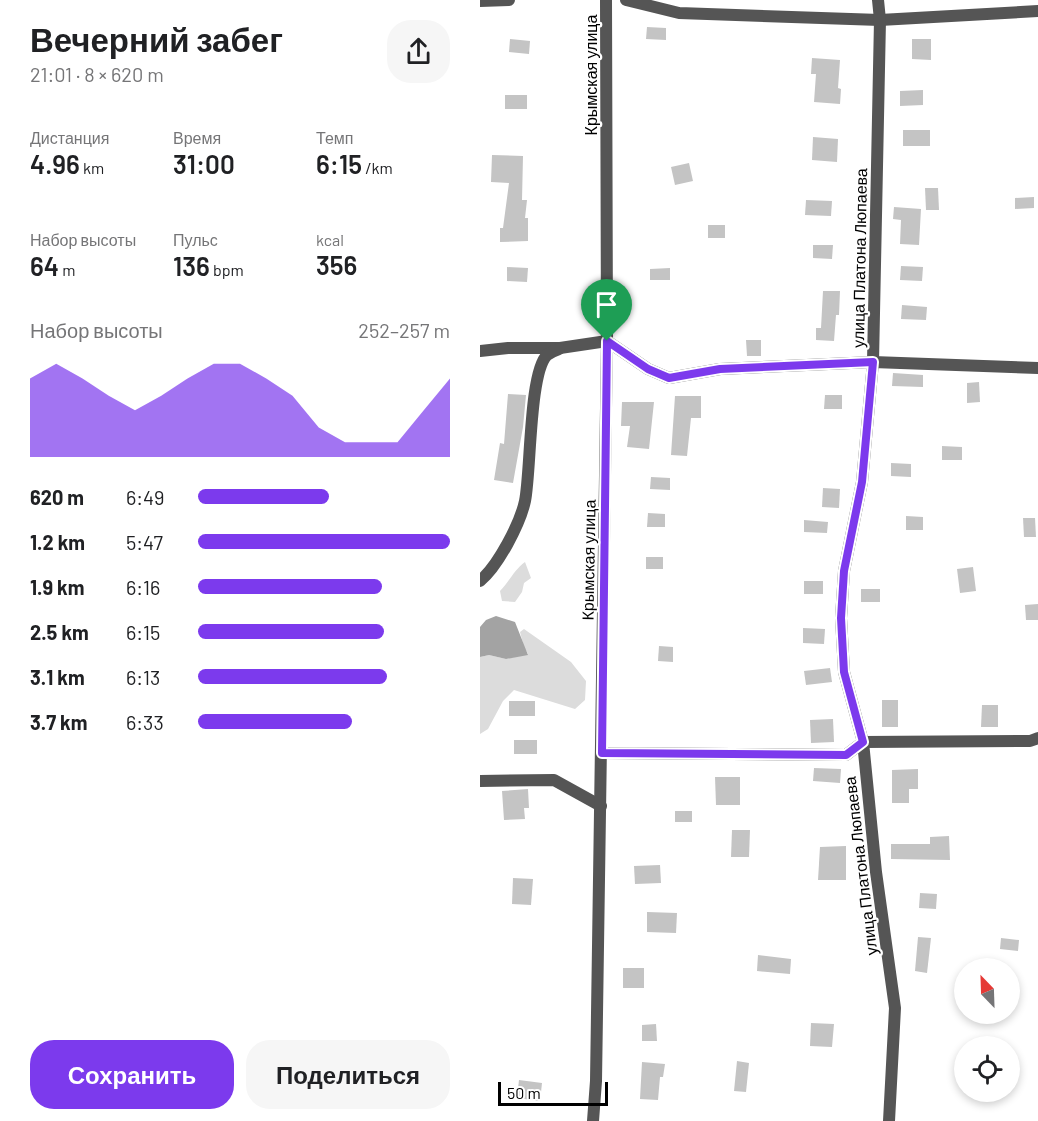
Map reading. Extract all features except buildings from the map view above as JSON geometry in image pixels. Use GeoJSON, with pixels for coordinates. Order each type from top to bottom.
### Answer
{"type":"FeatureCollection","features":[{"type":"Feature","properties":{"kind":"street"},"geometry":{"type":"LineString","coordinates":[[480,2],[509,0]]}},
{"type":"Feature","properties":{"kind":"street","name":"Крымская улица"},"geometry":{"type":"LineString","coordinates":[[593,1121],[596,1081],[602,753],[607,341],[606,0]]}},
{"type":"Feature","properties":{"kind":"street"},"geometry":{"type":"LineString","coordinates":[[626,0],[679,13],[880,20],[1038,11]]}},
{"type":"Feature","properties":{"kind":"street","name":"улица Платона Люпаева"},"geometry":{"type":"LineString","coordinates":[[878,0],[880,20],[873,362],[862,482],[844,571],[841,618],[844,672],[863,742],[876,872],[895,1008],[889,1121]]}},
{"type":"Feature","properties":{"kind":"street"},"geometry":{"type":"LineString","coordinates":[[480,351],[508,348],[561,348],[607,341],[648,369],[669,378],[720,369],[873,362],[1038,368]]}},
{"type":"Feature","properties":{"kind":"street"},"geometry":{"type":"LineString","coordinates":[[480,581],[487,575],[512,534],[525,502],[537,375],[547,356],[561,348]]}},
{"type":"Feature","properties":{"kind":"street"},"geometry":{"type":"LineString","coordinates":[[602,753],[846,755],[863,742],[1030,741],[1038,738]]}},
{"type":"Feature","properties":{"kind":"street"},"geometry":{"type":"LineString","coordinates":[[480,782],[554,780],[601,806]]}},
{"type":"Feature","properties":{"kind":"shaded area"},"geometry":{"type":"Polygon","coordinates":[[[525,562],[531,578],[524,583],[522,592],[515,602],[502,601],[500,591],[525,562]]]}},
{"type":"Feature","properties":{"kind":"shaded area"},"geometry":{"type":"Polygon","coordinates":[[[496,616],[515,622],[528,655],[506,659],[489,655],[480,657],[480,627],[486,620],[496,616]]]}},
{"type":"Feature","properties":{"kind":"shaded area"},"geometry":{"type":"Polygon","coordinates":[[[524,629],[571,662],[586,681],[585,700],[575,709],[514,690],[503,701],[488,729],[480,734],[480,657],[489,655],[506,659],[528,654],[520,632],[524,629]]]}},
{"type":"Feature","properties":{"kind":"route"},"geometry":{"type":"LineString","coordinates":[[607,341],[648,369],[669,378],[720,369],[873,362],[862,482],[844,571],[841,618],[844,672],[863,742],[846,755],[602,753],[607,341]]}}]}
